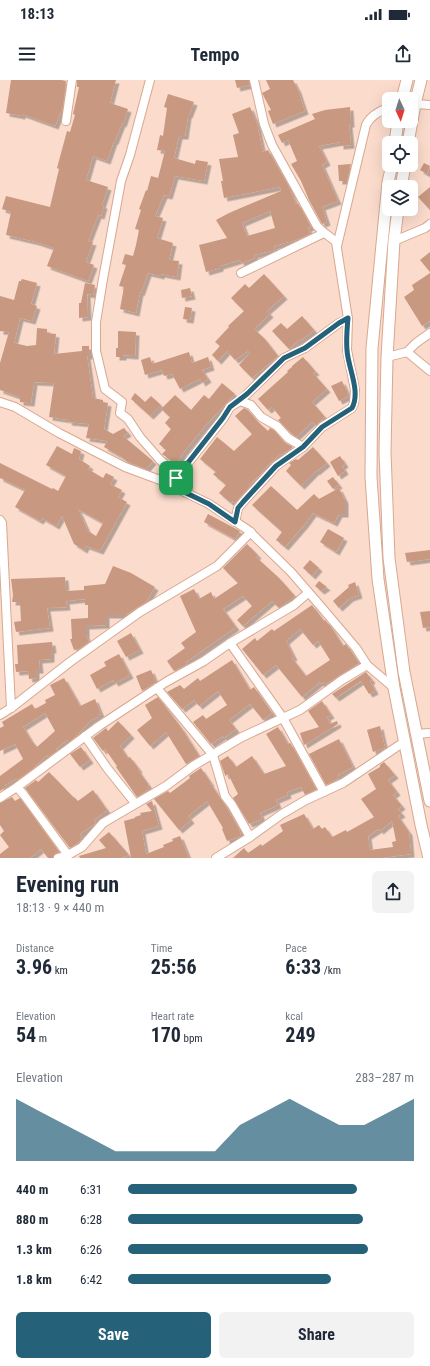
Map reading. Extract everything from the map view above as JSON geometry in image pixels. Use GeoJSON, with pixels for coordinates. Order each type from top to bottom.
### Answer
{"type":"FeatureCollection","features":[{"type":"Feature","properties":{"kind":"main road"},"geometry":{"type":"LineString","coordinates":[[404,92],[407,80]]}},
{"type":"Feature","properties":{"kind":"main road"},"geometry":{"type":"LineString","coordinates":[[418,92],[421,80]]}},
{"type":"Feature","properties":{"kind":"main road"},"geometry":{"type":"LineString","coordinates":[[390,172],[388,182],[372,343],[371,477],[378,578],[394,688],[429,858]]}},
{"type":"Feature","properties":{"kind":"main road"},"geometry":{"type":"LineString","coordinates":[[397,216],[394,241],[387,357],[385,452],[389,558],[404,672],[430,801]]}},
{"type":"Feature","properties":{"kind":"street"},"geometry":{"type":"LineString","coordinates":[[66,121],[72,80]]}},
{"type":"Feature","properties":{"kind":"street"},"geometry":{"type":"LineString","coordinates":[[150,80],[130,155],[121,181],[96,322],[96,352],[105,389],[122,402],[120,413],[128,419],[140,437],[169,468],[176,478],[176,488]]}},
{"type":"Feature","properties":{"kind":"street"},"geometry":{"type":"LineString","coordinates":[[235,522],[238,508],[276,466],[303,447],[322,427],[352,408],[355,390],[347,350],[348,318],[336,242],[324,233],[316,224],[272,145],[264,124],[254,80]]}},
{"type":"Feature","properties":{"kind":"street"},"geometry":{"type":"LineString","coordinates":[[418,104],[430,105]]}},
{"type":"Feature","properties":{"kind":"street"},"geometry":{"type":"LineString","coordinates":[[337,246],[366,125],[369,119],[382,110]]}},
{"type":"Feature","properties":{"kind":"street"},"geometry":{"type":"LineString","coordinates":[[394,241],[428,228]]}},
{"type":"Feature","properties":{"kind":"street"},"geometry":{"type":"LineString","coordinates":[[242,273],[324,233]]}},
{"type":"Feature","properties":{"kind":"street"},"geometry":{"type":"LineString","coordinates":[[176,478],[230,407],[240,401],[284,358],[305,348],[348,318]]}},
{"type":"Feature","properties":{"kind":"street"},"geometry":{"type":"LineString","coordinates":[[387,357],[407,352],[416,343],[430,333]]}},
{"type":"Feature","properties":{"kind":"street"},"geometry":{"type":"LineString","coordinates":[[407,352],[430,370]]}},
{"type":"Feature","properties":{"kind":"street"},"geometry":{"type":"LineString","coordinates":[[240,401],[251,405],[261,417],[277,426],[288,438],[303,447]]}},
{"type":"Feature","properties":{"kind":"street"},"geometry":{"type":"LineString","coordinates":[[0,402],[15,407],[59,433],[125,467],[160,480],[209,504],[251,532],[291,572],[345,635],[367,665],[394,688]]}},
{"type":"Feature","properties":{"kind":"street"},"geometry":{"type":"LineString","coordinates":[[0,520],[2,523],[11,708]]}},
{"type":"Feature","properties":{"kind":"street"},"geometry":{"type":"LineString","coordinates":[[0,715],[70,662],[140,612],[217,566],[251,532]]}},
{"type":"Feature","properties":{"kind":"street"},"geometry":{"type":"LineString","coordinates":[[0,798],[85,736],[166,682],[294,606],[308,593]]}},
{"type":"Feature","properties":{"kind":"street"},"geometry":{"type":"LineString","coordinates":[[230,643],[283,718],[324,792]]}},
{"type":"Feature","properties":{"kind":"street"},"geometry":{"type":"LineString","coordinates":[[58,858],[68,855],[82,847],[103,823],[166,786],[183,772],[242,737],[300,710],[342,680],[367,665]]}},
{"type":"Feature","properties":{"kind":"street"},"geometry":{"type":"LineString","coordinates":[[157,688],[213,755],[225,796],[232,805],[250,837]]}},
{"type":"Feature","properties":{"kind":"street"},"geometry":{"type":"LineString","coordinates":[[416,734],[430,733]]}},
{"type":"Feature","properties":{"kind":"street"},"geometry":{"type":"LineString","coordinates":[[85,736],[107,768],[135,804]]}},
{"type":"Feature","properties":{"kind":"street"},"geometry":{"type":"LineString","coordinates":[[216,858],[250,837],[282,814],[361,772],[404,742]]}},
{"type":"Feature","properties":{"kind":"street"},"geometry":{"type":"LineString","coordinates":[[17,787],[68,855]]}},
{"type":"Feature","properties":{"kind":"building"},"geometry":{"type":"Polygon","coordinates":[[[11,80],[66,81],[63,106],[55,126],[22,114],[22,116],[6,113],[11,80]]]}},
{"type":"Feature","properties":{"kind":"building"},"geometry":{"type":"Polygon","coordinates":[[[77,80],[116,80],[110,103],[128,109],[107,161],[93,156],[86,180],[108,187],[102,205],[104,205],[101,216],[98,215],[88,241],[93,242],[86,262],[94,265],[88,281],[47,266],[54,248],[6,235],[11,212],[2,209],[6,196],[50,207],[59,169],[57,168],[67,131],[70,132],[75,115],[73,114],[79,87],[77,87],[77,80]]]}},
{"type":"Feature","properties":{"kind":"building"},"geometry":{"type":"Polygon","coordinates":[[[235,80],[249,80],[250,85],[237,88],[235,80]]]}},
{"type":"Feature","properties":{"kind":"building"},"geometry":{"type":"Polygon","coordinates":[[[266,80],[293,80],[305,111],[273,124],[268,111],[271,110],[262,93],[270,89],[266,80]]]}},
{"type":"Feature","properties":{"kind":"building"},"geometry":{"type":"Polygon","coordinates":[[[168,94],[194,102],[188,115],[185,136],[179,136],[174,158],[195,164],[196,160],[208,162],[204,181],[175,176],[169,196],[164,195],[155,216],[163,218],[157,238],[173,243],[169,260],[179,261],[177,277],[148,273],[141,293],[140,292],[136,313],[120,309],[124,287],[119,286],[126,265],[122,264],[125,254],[133,256],[139,230],[135,229],[141,210],[139,209],[146,190],[147,191],[151,176],[158,178],[165,151],[157,150],[160,135],[163,136],[167,108],[164,107],[168,94]]]}},
{"type":"Feature","properties":{"kind":"building"},"geometry":{"type":"Polygon","coordinates":[[[250,107],[257,124],[263,152],[268,150],[288,185],[296,204],[298,203],[311,227],[308,228],[310,234],[296,240],[274,246],[275,250],[254,255],[255,258],[241,263],[240,260],[206,272],[199,245],[227,238],[216,220],[281,191],[280,187],[224,198],[219,159],[238,157],[233,135],[239,133],[232,114],[250,107]],[[270,211],[242,223],[247,236],[275,228],[270,211]]]}},
{"type":"Feature","properties":{"kind":"building"},"geometry":{"type":"Polygon","coordinates":[[[350,107],[351,124],[349,124],[351,145],[340,146],[340,142],[319,146],[327,162],[322,165],[338,201],[322,207],[327,222],[322,224],[291,164],[297,161],[288,140],[282,143],[278,135],[315,119],[312,114],[325,110],[350,107]]]}},
{"type":"Feature","properties":{"kind":"building"},"geometry":{"type":"Polygon","coordinates":[[[424,163],[430,166],[427,174],[420,170],[424,163]]]}},
{"type":"Feature","properties":{"kind":"building"},"geometry":{"type":"Polygon","coordinates":[[[351,164],[347,181],[339,181],[338,165],[351,164]]]}},
{"type":"Feature","properties":{"kind":"building"},"geometry":{"type":"Polygon","coordinates":[[[430,187],[430,210],[418,197],[430,187]]]}},
{"type":"Feature","properties":{"kind":"building"},"geometry":{"type":"Polygon","coordinates":[[[430,252],[430,272],[420,260],[430,252]]]}},
{"type":"Feature","properties":{"kind":"building"},"geometry":{"type":"Polygon","coordinates":[[[430,273],[430,321],[422,326],[404,297],[414,290],[412,285],[430,273]]]}},
{"type":"Feature","properties":{"kind":"building"},"geometry":{"type":"Polygon","coordinates":[[[264,274],[284,296],[267,311],[270,314],[254,329],[264,338],[278,356],[252,378],[239,365],[250,353],[248,351],[235,360],[227,351],[218,361],[212,355],[220,346],[215,342],[229,327],[228,326],[244,311],[231,298],[245,284],[249,288],[264,274]]]}},
{"type":"Feature","properties":{"kind":"building"},"geometry":{"type":"Polygon","coordinates":[[[22,279],[37,283],[31,304],[37,306],[32,321],[20,318],[14,343],[27,346],[36,345],[37,328],[47,329],[47,333],[56,334],[54,354],[82,351],[82,346],[89,346],[89,356],[87,356],[93,398],[103,400],[103,402],[108,403],[104,429],[113,434],[124,428],[128,433],[123,436],[153,461],[146,469],[128,462],[104,447],[107,441],[86,438],[89,424],[68,422],[69,420],[49,417],[54,383],[34,382],[31,403],[20,402],[20,397],[0,390],[0,363],[9,332],[0,331],[0,296],[14,300],[19,281],[22,279]]]}},
{"type":"Feature","properties":{"kind":"building"},"geometry":{"type":"Polygon","coordinates":[[[85,283],[95,285],[93,295],[87,294],[88,317],[79,318],[79,303],[81,303],[85,283]]]}},
{"type":"Feature","properties":{"kind":"building"},"geometry":{"type":"Polygon","coordinates":[[[190,288],[192,296],[182,298],[181,290],[190,288]]]}},
{"type":"Feature","properties":{"kind":"building"},"geometry":{"type":"Polygon","coordinates":[[[185,307],[192,308],[190,320],[183,319],[185,307]]]}},
{"type":"Feature","properties":{"kind":"building"},"geometry":{"type":"Polygon","coordinates":[[[302,316],[314,330],[289,349],[272,331],[281,323],[287,329],[302,316]]]}},
{"type":"Feature","properties":{"kind":"building"},"geometry":{"type":"Polygon","coordinates":[[[118,331],[136,332],[135,356],[123,355],[123,357],[116,357],[116,348],[118,348],[118,331]]]}},
{"type":"Feature","properties":{"kind":"building"},"geometry":{"type":"Polygon","coordinates":[[[189,352],[192,363],[208,357],[211,367],[202,370],[208,379],[202,383],[200,379],[180,389],[172,374],[164,376],[162,370],[145,375],[141,360],[150,357],[152,364],[189,352]]]}},
{"type":"Feature","properties":{"kind":"building"},"geometry":{"type":"Polygon","coordinates":[[[303,357],[316,372],[313,373],[327,389],[312,402],[325,417],[316,425],[312,422],[296,437],[278,420],[281,418],[272,407],[268,410],[258,399],[303,357]]]}},
{"type":"Feature","properties":{"kind":"building"},"geometry":{"type":"Polygon","coordinates":[[[342,381],[349,396],[339,401],[331,386],[342,381]]]}},
{"type":"Feature","properties":{"kind":"building"},"geometry":{"type":"Polygon","coordinates":[[[222,383],[235,394],[205,426],[183,453],[177,463],[174,461],[173,462],[162,454],[166,450],[159,444],[171,429],[165,423],[170,417],[161,409],[175,395],[191,410],[204,395],[209,399],[222,383]]]}},
{"type":"Feature","properties":{"kind":"building"},"geometry":{"type":"Polygon","coordinates":[[[135,393],[145,402],[151,396],[161,405],[150,416],[131,399],[135,393]]]}},
{"type":"Feature","properties":{"kind":"building"},"geometry":{"type":"Polygon","coordinates":[[[244,408],[248,410],[268,431],[270,428],[274,430],[284,442],[293,447],[281,455],[280,454],[249,485],[250,486],[235,503],[232,501],[231,503],[219,493],[226,485],[213,474],[216,472],[200,459],[217,437],[234,451],[252,434],[235,416],[244,408]]]}},
{"type":"Feature","properties":{"kind":"building"},"geometry":{"type":"Polygon","coordinates":[[[57,446],[72,454],[74,448],[81,451],[79,459],[90,466],[88,469],[103,478],[106,473],[114,477],[110,484],[122,490],[118,497],[127,502],[100,551],[86,546],[84,550],[74,544],[62,516],[56,526],[42,518],[40,521],[15,507],[25,490],[0,478],[0,463],[58,491],[66,476],[46,465],[57,446]],[[78,509],[88,531],[96,536],[103,523],[78,509]]]}},
{"type":"Feature","properties":{"kind":"building"},"geometry":{"type":"Polygon","coordinates":[[[313,447],[327,463],[316,471],[301,486],[286,471],[291,465],[289,463],[296,459],[298,460],[313,447]]]}},
{"type":"Feature","properties":{"kind":"building"},"geometry":{"type":"Polygon","coordinates":[[[340,456],[345,464],[342,466],[345,471],[338,476],[330,462],[340,456]]]}},
{"type":"Feature","properties":{"kind":"building"},"geometry":{"type":"Polygon","coordinates":[[[333,477],[339,485],[333,489],[327,481],[333,477]]]}},
{"type":"Feature","properties":{"kind":"building"},"geometry":{"type":"Polygon","coordinates":[[[271,486],[297,510],[314,494],[319,499],[339,488],[345,500],[345,514],[339,514],[334,523],[313,513],[285,547],[276,540],[282,532],[252,505],[271,486]]]}},
{"type":"Feature","properties":{"kind":"building"},"geometry":{"type":"Polygon","coordinates":[[[208,514],[240,531],[235,539],[204,522],[208,514]]]}},
{"type":"Feature","properties":{"kind":"building"},"geometry":{"type":"Polygon","coordinates":[[[328,529],[344,538],[336,552],[320,542],[328,529]]]}},
{"type":"Feature","properties":{"kind":"building"},"geometry":{"type":"Polygon","coordinates":[[[247,544],[258,555],[256,557],[279,578],[295,596],[279,608],[272,601],[243,626],[237,620],[252,606],[243,596],[223,609],[236,627],[186,662],[187,664],[174,671],[167,661],[185,648],[181,643],[196,632],[180,596],[194,589],[199,599],[211,592],[214,599],[238,583],[223,568],[247,544]]]}},
{"type":"Feature","properties":{"kind":"building"},"geometry":{"type":"Polygon","coordinates":[[[430,550],[430,559],[407,562],[405,553],[430,550]]]}},
{"type":"Feature","properties":{"kind":"building"},"geometry":{"type":"Polygon","coordinates":[[[310,560],[319,568],[312,576],[303,568],[310,560]]]}},
{"type":"Feature","properties":{"kind":"building"},"geometry":{"type":"Polygon","coordinates":[[[113,566],[131,573],[155,587],[146,602],[125,615],[106,615],[106,625],[86,626],[86,635],[89,642],[79,649],[74,650],[70,639],[72,639],[71,619],[88,618],[88,605],[85,605],[85,599],[66,601],[67,607],[47,608],[50,628],[16,632],[14,622],[21,621],[20,602],[12,602],[13,595],[11,579],[65,577],[66,591],[84,590],[84,586],[105,584],[113,566]]]}},
{"type":"Feature","properties":{"kind":"building"},"geometry":{"type":"Polygon","coordinates":[[[319,581],[327,587],[321,591],[315,586],[319,581]]]}},
{"type":"Feature","properties":{"kind":"building"},"geometry":{"type":"Polygon","coordinates":[[[355,582],[359,595],[350,598],[339,608],[333,601],[349,587],[348,585],[355,582]]]}},
{"type":"Feature","properties":{"kind":"building"},"geometry":{"type":"Polygon","coordinates":[[[312,605],[324,621],[325,620],[331,627],[343,646],[346,644],[359,663],[326,684],[324,682],[321,684],[320,682],[302,697],[276,665],[263,675],[242,649],[255,638],[257,641],[272,629],[274,631],[312,605]],[[300,629],[286,641],[294,657],[292,658],[306,676],[330,660],[318,641],[313,645],[300,629]]]}},
{"type":"Feature","properties":{"kind":"building"},"geometry":{"type":"Polygon","coordinates":[[[430,611],[430,627],[423,628],[420,612],[430,611]]]}},
{"type":"Feature","properties":{"kind":"building"},"geometry":{"type":"Polygon","coordinates":[[[131,633],[140,650],[126,657],[117,641],[131,633]]]}},
{"type":"Feature","properties":{"kind":"building"},"geometry":{"type":"Polygon","coordinates":[[[52,642],[53,650],[51,650],[51,659],[39,660],[40,670],[36,670],[36,678],[29,679],[28,671],[16,672],[15,664],[18,664],[17,645],[52,642]]]}},
{"type":"Feature","properties":{"kind":"building"},"geometry":{"type":"Polygon","coordinates":[[[119,654],[130,675],[115,683],[113,680],[97,689],[90,675],[106,666],[104,662],[119,654]]]}},
{"type":"Feature","properties":{"kind":"building"},"geometry":{"type":"Polygon","coordinates":[[[232,660],[250,690],[254,687],[272,713],[263,720],[250,704],[229,720],[236,729],[224,738],[223,736],[211,744],[193,722],[203,715],[206,719],[227,705],[218,691],[199,706],[194,700],[182,709],[167,692],[180,685],[184,689],[198,678],[200,681],[232,660]]]}},
{"type":"Feature","properties":{"kind":"building"},"geometry":{"type":"Polygon","coordinates":[[[151,670],[156,682],[142,691],[136,676],[151,670]]]}},
{"type":"Feature","properties":{"kind":"building"},"geometry":{"type":"Polygon","coordinates":[[[366,672],[372,680],[370,681],[375,691],[369,694],[361,681],[336,698],[332,694],[366,672]]]}},
{"type":"Feature","properties":{"kind":"building"},"geometry":{"type":"Polygon","coordinates":[[[64,678],[80,706],[95,699],[101,714],[91,720],[69,742],[67,740],[56,749],[58,750],[48,757],[47,755],[30,771],[17,780],[16,779],[5,785],[6,787],[0,791],[0,776],[23,759],[15,744],[0,751],[0,728],[4,726],[2,722],[32,704],[35,709],[46,703],[45,700],[55,695],[50,685],[64,678]],[[45,713],[23,727],[37,747],[55,731],[45,713]]]}},
{"type":"Feature","properties":{"kind":"building"},"geometry":{"type":"Polygon","coordinates":[[[158,697],[182,729],[199,756],[186,764],[166,732],[150,746],[137,730],[152,718],[145,705],[158,697]]]}},
{"type":"Feature","properties":{"kind":"building"},"geometry":{"type":"Polygon","coordinates":[[[322,701],[331,715],[327,717],[330,724],[337,721],[338,724],[304,745],[300,733],[319,727],[308,711],[322,701]]]}},
{"type":"Feature","properties":{"kind":"building"},"geometry":{"type":"Polygon","coordinates":[[[118,721],[131,735],[120,746],[128,758],[130,757],[139,769],[138,770],[148,784],[149,789],[137,797],[105,749],[103,751],[93,738],[106,728],[108,731],[118,721]]]}},
{"type":"Feature","properties":{"kind":"building"},"geometry":{"type":"Polygon","coordinates":[[[380,726],[385,748],[373,752],[367,730],[380,726]]]}},
{"type":"Feature","properties":{"kind":"building"},"geometry":{"type":"Polygon","coordinates":[[[278,727],[288,744],[291,744],[316,789],[305,795],[301,787],[287,792],[288,795],[276,800],[278,805],[260,813],[262,819],[249,824],[233,798],[238,794],[228,774],[225,776],[220,761],[228,756],[236,767],[252,756],[264,774],[286,766],[266,734],[278,727]]]}},
{"type":"Feature","properties":{"kind":"building"},"geometry":{"type":"Polygon","coordinates":[[[339,739],[353,767],[338,775],[339,778],[326,785],[309,754],[339,739]]]}},
{"type":"Feature","properties":{"kind":"building"},"geometry":{"type":"Polygon","coordinates":[[[81,747],[90,760],[80,767],[70,754],[81,747]]]}},
{"type":"Feature","properties":{"kind":"building"},"geometry":{"type":"Polygon","coordinates":[[[384,762],[395,775],[388,780],[397,792],[393,795],[402,806],[398,809],[402,814],[398,816],[409,832],[411,854],[381,858],[233,858],[244,848],[248,853],[261,844],[262,846],[283,831],[280,825],[304,814],[313,829],[319,825],[322,829],[325,827],[332,837],[346,830],[347,832],[374,817],[361,799],[376,789],[368,774],[380,767],[380,765],[384,762]],[[392,821],[380,831],[379,829],[368,836],[370,850],[393,847],[392,842],[396,841],[392,821]]]}},
{"type":"Feature","properties":{"kind":"building"},"geometry":{"type":"Polygon","coordinates":[[[201,768],[227,808],[239,829],[241,836],[227,841],[222,829],[223,828],[207,801],[188,816],[191,820],[179,830],[154,799],[168,791],[170,793],[190,778],[189,776],[201,768]]]}},
{"type":"Feature","properties":{"kind":"building"},"geometry":{"type":"Polygon","coordinates":[[[49,772],[78,801],[93,790],[107,810],[94,820],[96,823],[80,834],[82,837],[80,838],[81,840],[70,848],[25,788],[36,780],[38,782],[49,772]]]}},
{"type":"Feature","properties":{"kind":"building"},"geometry":{"type":"Polygon","coordinates":[[[12,797],[15,801],[20,798],[59,852],[54,854],[53,858],[48,858],[41,849],[30,858],[0,858],[0,854],[9,847],[0,835],[4,831],[0,825],[0,803],[12,797]]]}},
{"type":"Feature","properties":{"kind":"building"},"geometry":{"type":"Polygon","coordinates":[[[152,801],[159,826],[142,831],[146,854],[164,847],[163,845],[180,836],[189,858],[131,858],[124,821],[141,815],[140,813],[152,811],[146,804],[152,801]]]}},
{"type":"Feature","properties":{"kind":"building"},"geometry":{"type":"Polygon","coordinates":[[[109,832],[129,855],[121,858],[80,858],[79,856],[106,848],[99,840],[109,832]]]}},
{"type":"Feature","properties":{"kind":"route"},"geometry":{"type":"LineString","coordinates":[[348,318],[347,350],[355,390],[352,408],[322,427],[303,447],[276,466],[238,508],[235,522],[209,504],[176,488],[176,478],[230,407],[240,401],[284,358],[305,348],[348,318]]}}]}
